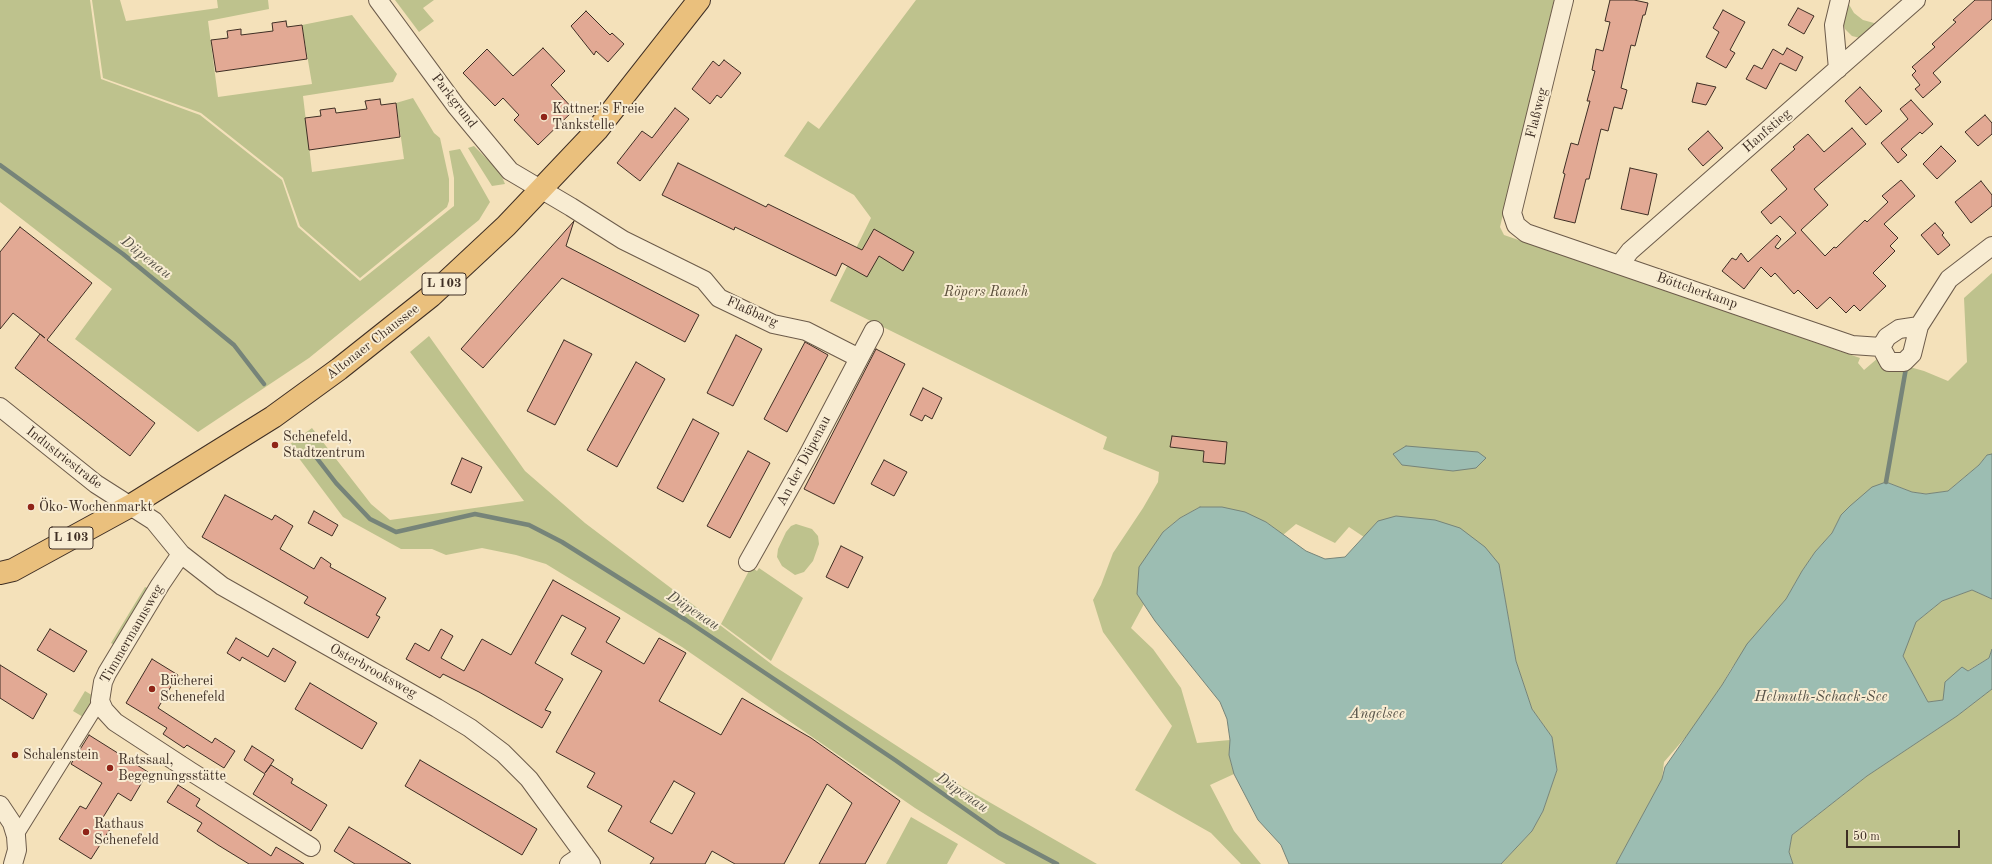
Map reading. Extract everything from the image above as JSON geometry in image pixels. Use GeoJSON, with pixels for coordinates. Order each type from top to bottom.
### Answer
{"type":"FeatureCollection","features":[{"type":"Feature","properties":{"kind":"main road","name":"Altonaer Chaussee"},"geometry":{"type":"LineString","coordinates":[[4,576],[130,506],[273,417],[339,369],[431,296],[506,226],[618,106],[699,0]]}},
{"type":"Feature","properties":{"kind":"street","name":"Parkgrund"},"geometry":{"type":"LineString","coordinates":[[378,0],[456,106],[510,171],[541,190]]}},
{"type":"Feature","properties":{"kind":"street","name":"Flaßweg"},"geometry":{"type":"LineString","coordinates":[[1516,225],[1512,213],[1564,0]]}},
{"type":"Feature","properties":{"kind":"street"},"geometry":{"type":"LineString","coordinates":[[1838,69],[1834,25],[1840,0]]}},
{"type":"Feature","properties":{"kind":"street","name":"Hanfstieg"},"geometry":{"type":"LineString","coordinates":[[1620,264],[1630,251],[1916,0]]}},
{"type":"Feature","properties":{"kind":"street","name":"Flaßbarg"},"geometry":{"type":"LineString","coordinates":[[541,190],[571,206],[623,240],[704,280],[719,298],[773,324],[806,331],[859,358]]}},
{"type":"Feature","properties":{"kind":"street","name":"Böttcherkamp"},"geometry":{"type":"LineString","coordinates":[[1516,225],[1526,233],[1620,264],[1852,345],[1881,347]]}},
{"type":"Feature","properties":{"kind":"street"},"geometry":{"type":"LineString","coordinates":[[1919,326],[1899,329],[1887,336],[1881,347],[1889,362],[1904,362],[1912,354],[1919,326],[1949,279],[1992,246]]}},
{"type":"Feature","properties":{"kind":"street"},"geometry":{"type":"LineString","coordinates":[[859,358],[874,330]]}},
{"type":"Feature","properties":{"kind":"street","name":"An der Düpenau"},"geometry":{"type":"LineString","coordinates":[[748,562],[806,459],[859,358]]}},
{"type":"Feature","properties":{"kind":"street","name":"Industriestraße"},"geometry":{"type":"LineString","coordinates":[[0,407],[96,484],[130,506]]}},
{"type":"Feature","properties":{"kind":"street","name":"Osterbrooksweg"},"geometry":{"type":"LineString","coordinates":[[130,506],[154,521],[181,554],[222,586],[470,728],[503,753],[529,779],[588,859]]}},
{"type":"Feature","properties":{"kind":"street","name":"Timmermannsweg"},"geometry":{"type":"LineString","coordinates":[[181,554],[160,585],[102,682],[100,701],[104,710],[115,722],[311,847]]}},
{"type":"Feature","properties":{"kind":"street"},"geometry":{"type":"LineString","coordinates":[[16,836],[100,701]]}},
{"type":"Feature","properties":{"kind":"street"},"geometry":{"type":"LineString","coordinates":[[0,805],[12,823],[16,836],[17,850],[13,864]]}},
{"type":"Feature","properties":{"kind":"street"},"geometry":{"type":"LineString","coordinates":[[569,864],[588,859]]}},
{"type":"Feature","properties":{"kind":"green space"},"geometry":{"type":"Polygon","coordinates":[[[0,0],[90,0],[101,79],[200,115],[282,180],[298,227],[360,281],[454,206],[454,178],[449,151],[460,149],[490,202],[479,220],[309,358],[198,432],[75,339],[112,289],[0,202],[0,0]]]}},
{"type":"Feature","properties":{"kind":"green space"},"geometry":{"type":"Polygon","coordinates":[[[92,0],[120,0],[126,21],[218,8],[217,0],[268,0],[269,9],[208,21],[218,97],[312,84],[302,25],[352,15],[397,74],[393,82],[303,96],[312,172],[404,159],[396,103],[413,98],[434,133],[440,138],[449,179],[449,201],[447,207],[360,278],[300,226],[283,178],[201,113],[103,78],[92,0]]]}},
{"type":"Feature","properties":{"kind":"green space"},"geometry":{"type":"Polygon","coordinates":[[[395,0],[434,0],[423,8],[434,21],[419,32],[395,0]]]}},
{"type":"Feature","properties":{"kind":"green space","name":"Röpers Ranch"},"geometry":{"type":"Polygon","coordinates":[[[916,0],[1554,0],[1500,227],[1504,235],[1860,358],[1858,363],[1864,370],[1878,358],[1924,371],[1948,381],[1967,362],[1964,298],[1992,273],[1992,454],[1987,455],[1979,465],[1948,491],[1926,494],[1912,492],[1886,482],[1841,515],[1832,533],[1815,552],[1786,599],[1762,627],[1731,669],[1690,732],[1664,762],[1662,779],[1616,864],[1501,864],[1532,831],[1543,811],[1557,770],[1552,737],[1532,709],[1516,661],[1499,564],[1378,521],[1364,537],[1349,527],[1335,543],[1296,524],[1283,535],[1266,522],[1200,507],[1180,518],[1163,532],[1137,594],[1144,604],[1131,628],[1153,649],[1181,688],[1197,743],[1230,740],[1229,755],[1234,774],[1210,785],[1234,831],[1261,864],[1241,864],[1211,833],[1135,790],[1172,726],[1103,632],[1093,600],[1101,585],[1113,553],[1143,508],[1158,482],[1159,472],[1103,449],[1107,437],[830,301],[871,218],[854,195],[784,156],[808,121],[819,129],[916,0]]]}},
{"type":"Feature","properties":{"kind":"green space"},"geometry":{"type":"Polygon","coordinates":[[[1847,1],[1854,13],[1863,20],[1874,23],[1883,22],[1860,38],[1852,36],[1845,29],[1842,20],[1847,1]]]}},
{"type":"Feature","properties":{"kind":"green space"},"geometry":{"type":"Polygon","coordinates":[[[474,146],[500,172],[505,184],[492,186],[468,148],[474,146]]]}},
{"type":"Feature","properties":{"kind":"green space"},"geometry":{"type":"Polygon","coordinates":[[[429,336],[525,471],[585,523],[774,666],[937,772],[1097,864],[1006,864],[915,808],[682,647],[546,564],[516,555],[482,548],[446,555],[432,549],[401,549],[343,517],[289,445],[312,428],[371,504],[390,520],[524,501],[410,352],[429,336]]]}},
{"type":"Feature","properties":{"kind":"green space"},"geometry":{"type":"Polygon","coordinates":[[[796,524],[812,529],[818,536],[819,544],[813,561],[804,572],[795,575],[782,566],[777,557],[778,549],[786,532],[791,526],[796,524]]]}},
{"type":"Feature","properties":{"kind":"green space"},"geometry":{"type":"Polygon","coordinates":[[[751,567],[757,571],[759,568],[803,598],[771,661],[721,624],[751,567]]]}},
{"type":"Feature","properties":{"kind":"green space"},"geometry":{"type":"Polygon","coordinates":[[[145,587],[150,589],[116,646],[111,643],[145,587]]]}},
{"type":"Feature","properties":{"kind":"green space"},"geometry":{"type":"Polygon","coordinates":[[[1972,590],[1992,599],[1992,649],[1989,658],[1967,671],[1943,700],[1928,702],[1903,656],[1907,642],[1916,622],[1942,601],[1972,590]]]}},
{"type":"Feature","properties":{"kind":"green space"},"geometry":{"type":"Polygon","coordinates":[[[1992,689],[1992,864],[1793,864],[1789,852],[1792,835],[1867,776],[1957,716],[1992,689]]]}},
{"type":"Feature","properties":{"kind":"green space"},"geometry":{"type":"Polygon","coordinates":[[[85,691],[95,697],[83,717],[73,711],[85,691]]]}},
{"type":"Feature","properties":{"kind":"green space"},"geometry":{"type":"Polygon","coordinates":[[[911,817],[958,844],[947,864],[886,864],[911,817]]]}},
{"type":"Feature","properties":{"kind":"water"},"geometry":{"type":"Polygon","coordinates":[[[1406,446],[1478,452],[1486,458],[1476,468],[1453,471],[1402,465],[1393,454],[1406,446]]]}},
{"type":"Feature","properties":{"kind":"water","name":"Helmuth-Schack-See"},"geometry":{"type":"Polygon","coordinates":[[[1992,454],[1992,599],[1972,590],[1942,601],[1916,622],[1903,656],[1928,702],[1943,700],[1945,682],[1962,667],[1968,671],[1989,658],[1992,649],[1992,689],[1957,716],[1867,776],[1792,835],[1789,852],[1793,864],[1616,864],[1662,779],[1665,767],[1722,685],[1747,644],[1786,599],[1815,552],[1832,533],[1841,515],[1872,487],[1886,482],[1912,492],[1926,494],[1948,491],[1979,465],[1987,455],[1992,454]]]}},
{"type":"Feature","properties":{"kind":"water","name":"Angelsee"},"geometry":{"type":"Polygon","coordinates":[[[1200,507],[1222,507],[1245,512],[1266,522],[1306,551],[1325,559],[1345,557],[1378,521],[1396,516],[1435,520],[1460,528],[1485,547],[1499,564],[1516,661],[1532,709],[1552,737],[1557,770],[1543,811],[1532,831],[1501,864],[1289,864],[1281,845],[1258,820],[1234,774],[1229,755],[1230,740],[1227,719],[1220,702],[1155,621],[1137,594],[1139,567],[1163,532],[1180,518],[1200,507]]]}},
{"type":"Feature","properties":{"kind":"building"},"geometry":{"type":"Polygon","coordinates":[[[1610,0],[1634,0],[1648,3],[1645,15],[1643,15],[1635,46],[1631,45],[1621,88],[1627,90],[1622,109],[1614,107],[1608,131],[1601,129],[1589,179],[1586,179],[1575,223],[1554,218],[1571,143],[1578,145],[1590,101],[1587,101],[1595,71],[1592,70],[1596,49],[1603,51],[1610,22],[1605,21],[1610,0]]]}},
{"type":"Feature","properties":{"kind":"building"},"geometry":{"type":"Polygon","coordinates":[[[1975,0],[1992,0],[1992,19],[1933,73],[1941,82],[1923,98],[1915,89],[1920,85],[1912,75],[1916,71],[1912,67],[1935,47],[1932,44],[1956,22],[1953,20],[1975,0]]]}},
{"type":"Feature","properties":{"kind":"building"},"geometry":{"type":"Polygon","coordinates":[[[1798,8],[1814,16],[1804,34],[1788,25],[1798,8]]]}},
{"type":"Feature","properties":{"kind":"building"},"geometry":{"type":"Polygon","coordinates":[[[1723,10],[1745,22],[1730,50],[1735,53],[1726,68],[1706,57],[1719,32],[1713,28],[1723,10]]]}},
{"type":"Feature","properties":{"kind":"building"},"geometry":{"type":"Polygon","coordinates":[[[586,11],[610,35],[612,33],[624,44],[608,62],[596,51],[594,55],[571,26],[586,11]]]}},
{"type":"Feature","properties":{"kind":"building"},"geometry":{"type":"Polygon","coordinates":[[[286,21],[287,27],[302,25],[307,59],[216,72],[211,40],[228,38],[227,31],[241,29],[241,35],[273,31],[272,23],[286,21]]]}},
{"type":"Feature","properties":{"kind":"building"},"geometry":{"type":"Polygon","coordinates":[[[543,48],[565,71],[551,85],[574,110],[538,145],[514,120],[519,115],[503,98],[495,106],[463,73],[487,49],[513,76],[543,48]]]}},
{"type":"Feature","properties":{"kind":"building"},"geometry":{"type":"Polygon","coordinates":[[[1787,48],[1803,57],[1796,71],[1780,63],[1766,89],[1746,79],[1754,65],[1762,69],[1773,49],[1783,55],[1787,48]]]}},
{"type":"Feature","properties":{"kind":"building"},"geometry":{"type":"Polygon","coordinates":[[[724,60],[741,73],[721,98],[717,95],[710,104],[692,89],[713,61],[719,66],[724,60]]]}},
{"type":"Feature","properties":{"kind":"building"},"geometry":{"type":"Polygon","coordinates":[[[1697,83],[1716,87],[1706,105],[1692,102],[1697,83]]]}},
{"type":"Feature","properties":{"kind":"building"},"geometry":{"type":"Polygon","coordinates":[[[1860,87],[1882,111],[1866,125],[1845,101],[1860,87]]]}},
{"type":"Feature","properties":{"kind":"building"},"geometry":{"type":"Polygon","coordinates":[[[380,99],[381,105],[396,103],[400,137],[309,150],[305,118],[321,116],[320,110],[335,108],[336,113],[367,109],[365,101],[380,99]]]}},
{"type":"Feature","properties":{"kind":"building"},"geometry":{"type":"Polygon","coordinates":[[[1911,100],[1933,124],[1922,134],[1920,132],[1901,149],[1907,155],[1898,163],[1881,143],[1908,119],[1900,109],[1911,100]]]}},
{"type":"Feature","properties":{"kind":"building"},"geometry":{"type":"Polygon","coordinates":[[[675,108],[689,119],[640,181],[617,163],[642,131],[652,138],[675,108]]]}},
{"type":"Feature","properties":{"kind":"building"},"geometry":{"type":"Polygon","coordinates":[[[1985,115],[1992,123],[1992,134],[1978,146],[1965,132],[1985,115]]]}},
{"type":"Feature","properties":{"kind":"building"},"geometry":{"type":"Polygon","coordinates":[[[1852,128],[1866,144],[1814,189],[1828,205],[1801,230],[1825,256],[1834,247],[1836,248],[1865,220],[1867,222],[1888,202],[1882,196],[1901,180],[1915,196],[1884,224],[1898,238],[1890,246],[1895,251],[1873,273],[1886,286],[1860,311],[1854,305],[1846,313],[1830,297],[1817,309],[1798,290],[1794,294],[1775,273],[1771,277],[1761,267],[1744,289],[1722,271],[1732,258],[1736,260],[1741,253],[1748,262],[1777,235],[1781,239],[1775,247],[1778,249],[1796,233],[1780,216],[1771,224],[1761,212],[1787,189],[1771,170],[1795,149],[1793,147],[1808,134],[1824,152],[1852,128]]]}},
{"type":"Feature","properties":{"kind":"building"},"geometry":{"type":"Polygon","coordinates":[[[1708,131],[1723,148],[1703,166],[1688,149],[1708,131]]]}},
{"type":"Feature","properties":{"kind":"building"},"geometry":{"type":"Polygon","coordinates":[[[1941,146],[1956,161],[1937,179],[1923,164],[1941,146]]]}},
{"type":"Feature","properties":{"kind":"building"},"geometry":{"type":"Polygon","coordinates":[[[678,163],[766,207],[768,204],[862,250],[874,229],[914,252],[903,271],[879,256],[867,277],[842,263],[836,276],[735,227],[734,230],[662,195],[678,163]]]}},
{"type":"Feature","properties":{"kind":"building"},"geometry":{"type":"Polygon","coordinates":[[[1630,168],[1657,174],[1648,215],[1621,209],[1630,168]]]}},
{"type":"Feature","properties":{"kind":"building"},"geometry":{"type":"Polygon","coordinates":[[[1981,181],[1992,195],[1992,206],[1971,223],[1955,202],[1981,181]]]}},
{"type":"Feature","properties":{"kind":"building"},"geometry":{"type":"Polygon","coordinates":[[[574,221],[566,246],[699,315],[685,342],[562,278],[483,368],[461,349],[574,221]]]}},
{"type":"Feature","properties":{"kind":"building"},"geometry":{"type":"Polygon","coordinates":[[[1935,223],[1944,233],[1942,235],[1950,245],[1938,255],[1921,235],[1935,223]]]}},
{"type":"Feature","properties":{"kind":"building"},"geometry":{"type":"Polygon","coordinates":[[[20,227],[92,283],[47,340],[155,423],[130,456],[15,368],[40,334],[13,313],[0,329],[0,252],[20,227]]]}},
{"type":"Feature","properties":{"kind":"building"},"geometry":{"type":"Polygon","coordinates":[[[736,335],[762,349],[733,406],[707,393],[736,335]]]}},
{"type":"Feature","properties":{"kind":"building"},"geometry":{"type":"Polygon","coordinates":[[[564,340],[592,354],[555,425],[527,411],[564,340]]]}},
{"type":"Feature","properties":{"kind":"building"},"geometry":{"type":"Polygon","coordinates":[[[805,342],[828,355],[787,432],[764,419],[805,342]]]}},
{"type":"Feature","properties":{"kind":"building"},"geometry":{"type":"Polygon","coordinates":[[[876,349],[905,364],[834,504],[804,489],[876,349]]]}},
{"type":"Feature","properties":{"kind":"building"},"geometry":{"type":"Polygon","coordinates":[[[636,362],[665,379],[617,467],[587,450],[636,362]]]}},
{"type":"Feature","properties":{"kind":"building"},"geometry":{"type":"Polygon","coordinates":[[[923,388],[942,398],[932,419],[925,415],[922,421],[910,415],[923,388]]]}},
{"type":"Feature","properties":{"kind":"building"},"geometry":{"type":"Polygon","coordinates":[[[693,419],[719,433],[683,502],[657,488],[693,419]]]}},
{"type":"Feature","properties":{"kind":"building"},"geometry":{"type":"Polygon","coordinates":[[[1172,436],[1227,442],[1225,464],[1203,462],[1204,451],[1170,447],[1172,436]]]}},
{"type":"Feature","properties":{"kind":"building"},"geometry":{"type":"Polygon","coordinates":[[[748,451],[770,463],[730,538],[707,526],[748,451]]]}},
{"type":"Feature","properties":{"kind":"building"},"geometry":{"type":"Polygon","coordinates":[[[462,458],[482,467],[471,493],[451,484],[462,458]]]}},
{"type":"Feature","properties":{"kind":"building"},"geometry":{"type":"Polygon","coordinates":[[[884,460],[907,472],[894,496],[871,484],[884,460]]]}},
{"type":"Feature","properties":{"kind":"building"},"geometry":{"type":"Polygon","coordinates":[[[225,495],[272,520],[275,515],[293,526],[280,549],[314,569],[321,557],[331,564],[330,567],[386,598],[376,615],[380,617],[368,638],[304,603],[308,597],[202,537],[225,495]]]}},
{"type":"Feature","properties":{"kind":"building"},"geometry":{"type":"Polygon","coordinates":[[[314,511],[338,525],[332,536],[308,523],[314,511]]]}},
{"type":"Feature","properties":{"kind":"building"},"geometry":{"type":"Polygon","coordinates":[[[841,546],[863,557],[848,588],[826,577],[841,546]]]}},
{"type":"Feature","properties":{"kind":"building"},"geometry":{"type":"Polygon","coordinates":[[[553,580],[620,618],[606,642],[644,664],[659,638],[686,653],[659,701],[721,735],[742,698],[811,738],[900,801],[865,864],[819,864],[852,803],[827,784],[784,864],[735,864],[712,851],[705,864],[650,864],[654,858],[608,831],[622,806],[587,787],[595,773],[556,752],[602,671],[571,654],[586,628],[562,615],[535,663],[563,679],[545,710],[551,712],[542,728],[479,692],[443,674],[440,678],[406,659],[415,643],[429,651],[441,629],[453,636],[441,658],[464,671],[482,639],[511,655],[553,580]],[[674,781],[650,822],[672,834],[695,793],[674,781]]]}},
{"type":"Feature","properties":{"kind":"building"},"geometry":{"type":"Polygon","coordinates":[[[50,629],[87,651],[74,672],[37,650],[50,629]]]}},
{"type":"Feature","properties":{"kind":"building"},"geometry":{"type":"Polygon","coordinates":[[[236,638],[268,657],[273,648],[296,662],[285,682],[242,657],[240,661],[227,653],[236,638]]]}},
{"type":"Feature","properties":{"kind":"building"},"geometry":{"type":"Polygon","coordinates":[[[152,659],[178,675],[158,708],[212,743],[215,738],[235,751],[224,768],[187,745],[184,748],[163,734],[167,728],[126,703],[152,659]]]}},
{"type":"Feature","properties":{"kind":"building"},"geometry":{"type":"Polygon","coordinates":[[[0,665],[47,694],[33,719],[0,698],[0,665]]]}},
{"type":"Feature","properties":{"kind":"building"},"geometry":{"type":"Polygon","coordinates":[[[310,683],[377,723],[362,749],[295,709],[310,683]]]}},
{"type":"Feature","properties":{"kind":"building"},"geometry":{"type":"Polygon","coordinates":[[[89,735],[148,772],[131,801],[118,793],[102,819],[112,826],[91,859],[59,839],[80,806],[86,809],[102,783],[71,764],[89,735]]]}},
{"type":"Feature","properties":{"kind":"building"},"geometry":{"type":"Polygon","coordinates":[[[252,746],[274,760],[265,773],[271,765],[293,779],[291,783],[327,805],[311,831],[253,794],[265,774],[244,760],[252,746]]]}},
{"type":"Feature","properties":{"kind":"building"},"geometry":{"type":"Polygon","coordinates":[[[420,760],[537,829],[522,855],[405,786],[420,760]]]}},
{"type":"Feature","properties":{"kind":"building"},"geometry":{"type":"Polygon","coordinates":[[[178,785],[200,799],[196,806],[271,856],[276,847],[304,864],[249,864],[218,845],[197,831],[202,823],[167,802],[178,785]]]}},
{"type":"Feature","properties":{"kind":"building"},"geometry":{"type":"Polygon","coordinates":[[[349,827],[411,864],[355,864],[334,851],[349,827]]]}},
{"type":"Feature","properties":{"kind":"waterway","name":"Düpenau"},"geometry":{"type":"LineString","coordinates":[[0,165],[123,254],[234,345],[264,384]]}},
{"type":"Feature","properties":{"kind":"waterway"},"geometry":{"type":"LineString","coordinates":[[1886,482],[1906,368]]}},
{"type":"Feature","properties":{"kind":"waterway","name":"Düpenau"},"geometry":{"type":"LineString","coordinates":[[309,448],[336,483],[370,519],[396,532],[475,514],[529,525],[562,542],[686,620],[895,760],[999,833],[1057,864]]}},
{"type":"Feature","properties":{"kind":"place","name":"Kattner's Freie Tankstelle"},"geometry":{"type":"Point","coordinates":[544,117]}},
{"type":"Feature","properties":{"kind":"place","name":"Schenefeld, Stadtzentrum"},"geometry":{"type":"Point","coordinates":[275,445]}},
{"type":"Feature","properties":{"kind":"place","name":"Öko-Wochenmarkt"},"geometry":{"type":"Point","coordinates":[31,507]}},
{"type":"Feature","properties":{"kind":"place","name":"Bücherei Schenefeld"},"geometry":{"type":"Point","coordinates":[152,689]}},
{"type":"Feature","properties":{"kind":"place","name":"Schalenstein"},"geometry":{"type":"Point","coordinates":[15,755]}},
{"type":"Feature","properties":{"kind":"place","name":"Ratssaal, Begegnungsstätte"},"geometry":{"type":"Point","coordinates":[110,768]}},
{"type":"Feature","properties":{"kind":"place","name":"Rathaus Schenefeld"},"geometry":{"type":"Point","coordinates":[86,832]}}]}
